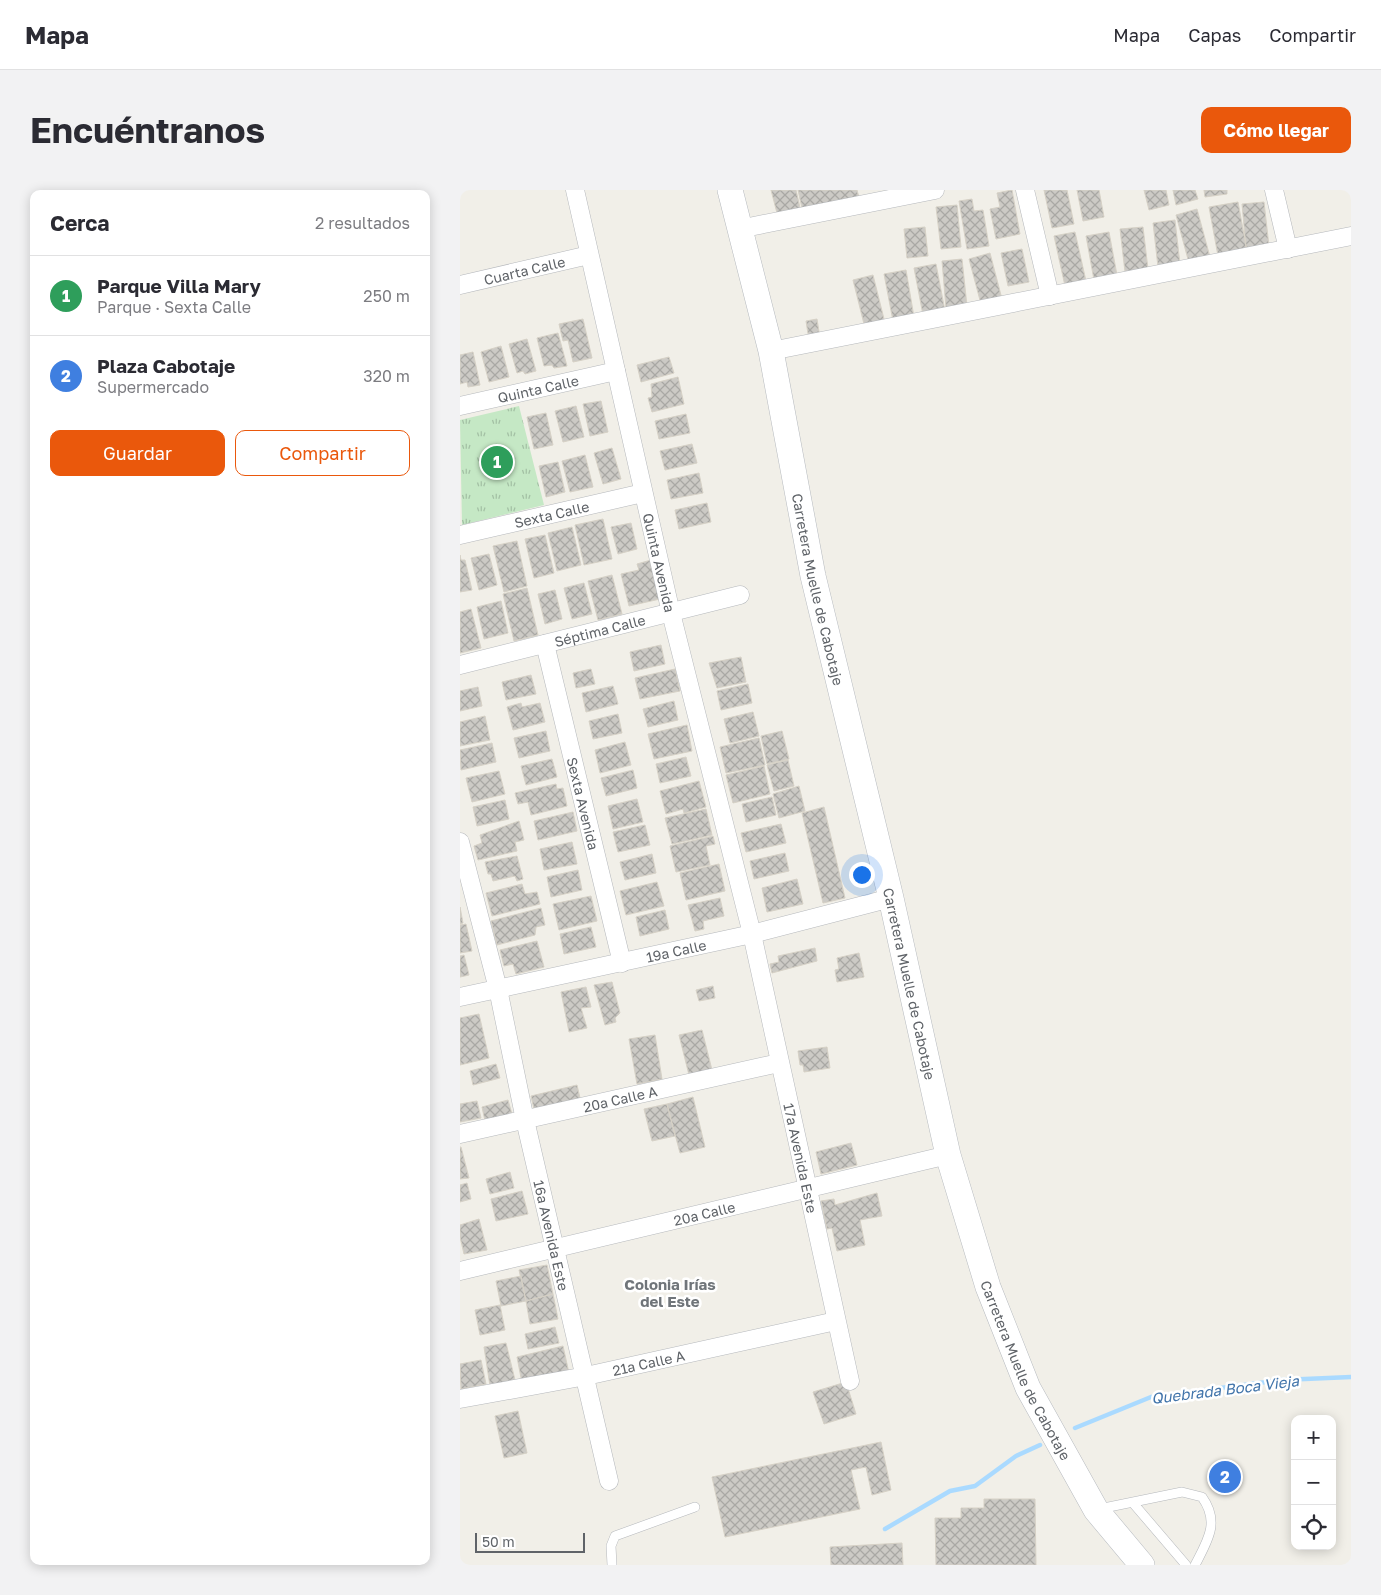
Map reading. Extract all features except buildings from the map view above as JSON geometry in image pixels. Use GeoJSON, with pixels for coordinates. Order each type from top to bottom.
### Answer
{"type":"FeatureCollection","features":[{"type":"Feature","properties":{"kind":"main road","name":"Carretera Muelle de Cabotaje"},"geometry":{"type":"LineString","coordinates":[[730,190],[771,350],[813,576],[891,898],[948,1155],[988,1287],[1028,1388],[1096,1510],[1142,1565]]}},
{"type":"Feature","properties":{"kind":"street","name":"Quinta Avenida"},"geometry":{"type":"LineString","coordinates":[[574,190],[671,613],[752,934]]}},
{"type":"Feature","properties":{"kind":"street"},"geometry":{"type":"LineString","coordinates":[[739,229],[935,190]]}},
{"type":"Feature","properties":{"kind":"street"},"geometry":{"type":"LineString","coordinates":[[1025,190],[1050,296]]}},
{"type":"Feature","properties":{"kind":"street"},"geometry":{"type":"LineString","coordinates":[[1274,190],[1288,249]]}},
{"type":"Feature","properties":{"kind":"street"},"geometry":{"type":"LineString","coordinates":[[771,350],[1351,236]]}},
{"type":"Feature","properties":{"kind":"street","name":"Cuarta Calle"},"geometry":{"type":"LineString","coordinates":[[460,285],[589,255]]}},
{"type":"Feature","properties":{"kind":"street","name":"Quinta Calle"},"geometry":{"type":"LineString","coordinates":[[460,406],[616,371]]}},
{"type":"Feature","properties":{"kind":"street","name":"Sexta Calle"},"geometry":{"type":"LineString","coordinates":[[460,535],[643,493]]}},
{"type":"Feature","properties":{"kind":"street","name":"Séptima Calle"},"geometry":{"type":"LineString","coordinates":[[460,666],[740,595]]}},
{"type":"Feature","properties":{"kind":"street","name":"Sexta Avenida"},"geometry":{"type":"LineString","coordinates":[[545,644],[622,963]]}},
{"type":"Feature","properties":{"kind":"street","name":"16a Avenida Este"},"geometry":{"type":"LineString","coordinates":[[460,842],[498,989],[525,1120],[609,1481]]}},
{"type":"Feature","properties":{"kind":"street","name":"19a Calle"},"geometry":{"type":"LineString","coordinates":[[460,998],[752,934],[891,898]]}},
{"type":"Feature","properties":{"kind":"street","name":"17a Avenida Este"},"geometry":{"type":"LineString","coordinates":[[752,934],[779,1062],[810,1189],[850,1381]]}},
{"type":"Feature","properties":{"kind":"street","name":"20a Calle A"},"geometry":{"type":"LineString","coordinates":[[460,1134],[779,1062]]}},
{"type":"Feature","properties":{"kind":"street","name":"20a Calle"},"geometry":{"type":"LineString","coordinates":[[460,1271],[948,1155]]}},
{"type":"Feature","properties":{"kind":"street","name":"21a Calle A"},"geometry":{"type":"LineString","coordinates":[[460,1400],[586,1376],[836,1321]]}},
{"type":"Feature","properties":{"kind":"lane"},"geometry":{"type":"LineString","coordinates":[[1096,1510],[1182,1492],[1202,1496],[1210,1507],[1213,1519],[1207,1542],[1195,1565]]}},
{"type":"Feature","properties":{"kind":"lane"},"geometry":{"type":"LineString","coordinates":[[1134,1503],[1186,1565]]}},
{"type":"Feature","properties":{"kind":"lane"},"geometry":{"type":"LineString","coordinates":[[612,1565],[611,1546],[615,1536],[694,1507]]}},
{"type":"Feature","properties":{"kind":"green space"},"geometry":{"type":"Polygon","coordinates":[[[519,406],[544,505],[462,525],[460,420],[519,406]]]}},
{"type":"Feature","properties":{"kind":"waterway","name":"Quebrada Boca Vieja"},"geometry":{"type":"LineString","coordinates":[[1075,1428],[1151,1397],[1282,1380],[1351,1377]]}},
{"type":"Feature","properties":{"kind":"waterway","name":"Quebrada Boca Vieja"},"geometry":{"type":"LineString","coordinates":[[885,1529],[950,1491],[975,1486],[1016,1456],[1040,1445]]}},
{"type":"Feature","properties":{"kind":"place","name":"Parque Villa Mary"},"geometry":{"type":"Point","coordinates":[497,462]}},
{"type":"Feature","properties":{"kind":"place","name":"Plaza Cabotaje"},"geometry":{"type":"Point","coordinates":[1225,1477]}},
{"type":"Feature","properties":{"kind":"district","name":"Colonia Irías del Este"},"geometry":{"type":"Point","coordinates":[670,1292]}}]}
